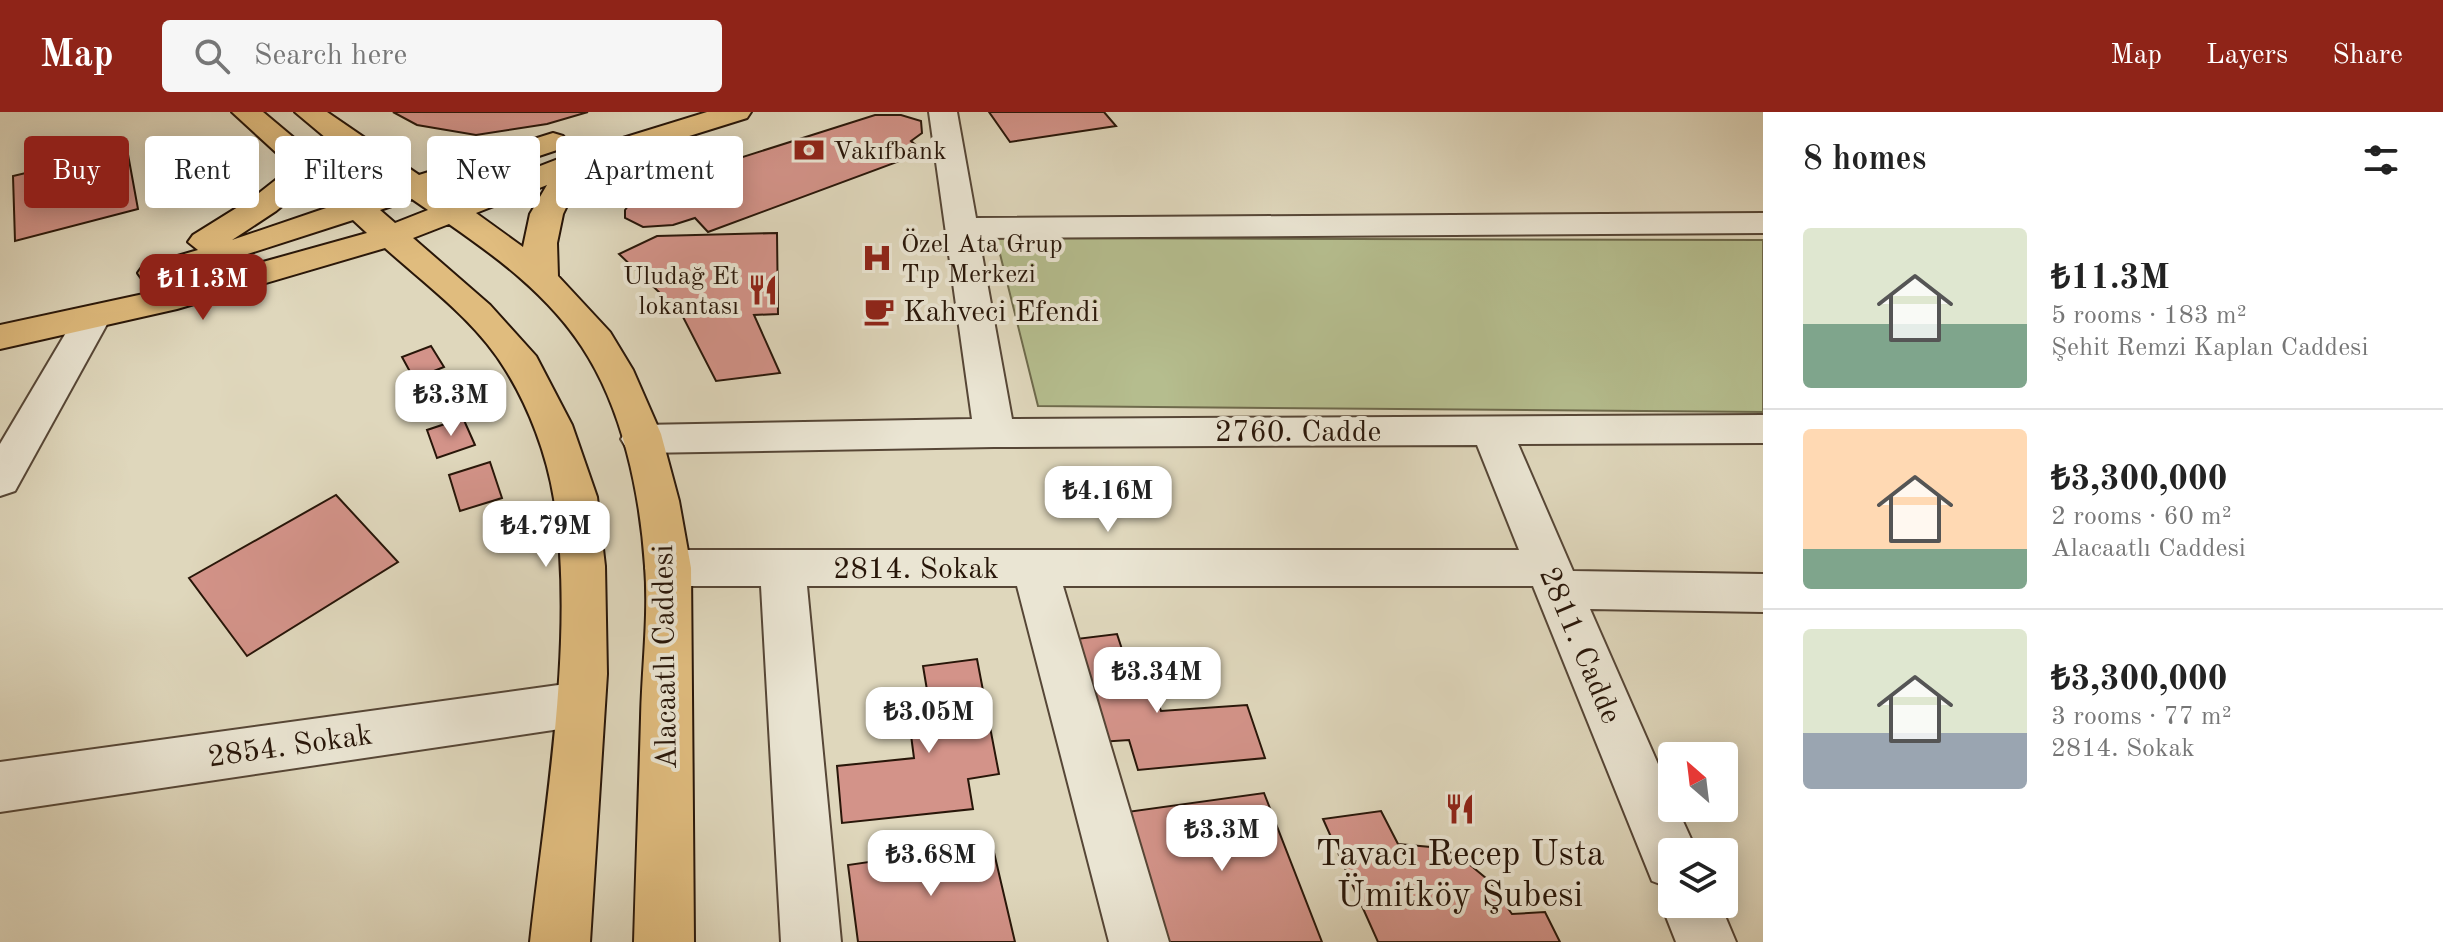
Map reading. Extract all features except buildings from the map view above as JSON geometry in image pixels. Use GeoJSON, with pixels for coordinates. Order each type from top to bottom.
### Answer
{"type":"FeatureCollection","features":[{"type":"Feature","properties":{"kind":"main road"},"geometry":{"type":"LineString","coordinates":[[246,112],[275,137]]}},
{"type":"Feature","properties":{"kind":"main road","name":"Alacaatlı Caddesi"},"geometry":{"type":"LineString","coordinates":[[309,112],[352,147],[501,246],[541,279],[578,315],[605,355],[626,396],[660,508],[668,568],[664,942]]}},
{"type":"Feature","properties":{"kind":"main road"},"geometry":{"type":"LineString","coordinates":[[0,337],[198,293],[371,223],[412,188],[506,156],[659,112]]}},
{"type":"Feature","properties":{"kind":"main road"},"geometry":{"type":"LineString","coordinates":[[660,136],[737,112]]}},
{"type":"Feature","properties":{"kind":"main road"},"geometry":{"type":"LineString","coordinates":[[0,310],[129,280],[239,249],[371,223],[451,213],[556,171]]}},
{"type":"Feature","properties":{"kind":"main road"},"geometry":{"type":"LineString","coordinates":[[541,279],[539,248],[543,220],[556,192]]}},
{"type":"Feature","properties":{"kind":"main road"},"geometry":{"type":"LineString","coordinates":[[129,280],[240,221],[275,194]]}},
{"type":"Feature","properties":{"kind":"main road"},"geometry":{"type":"LineString","coordinates":[[355,208],[458,294],[511,348],[528,374],[557,435],[578,510],[584,644],[560,942]]}},
{"type":"Feature","properties":{"kind":"street"},"geometry":{"type":"LineString","coordinates":[[943,112],[994,433]]}},
{"type":"Feature","properties":{"kind":"street"},"geometry":{"type":"LineString","coordinates":[[963,228],[1763,223]]}},
{"type":"Feature","properties":{"kind":"street"},"geometry":{"type":"LineString","coordinates":[[0,480],[93,317]]}},
{"type":"Feature","properties":{"kind":"street","name":"2760. Cadde"},"geometry":{"type":"LineString","coordinates":[[641,439],[994,433],[1763,429]]}},
{"type":"Feature","properties":{"kind":"street","name":"2811. Cadde"},"geometry":{"type":"LineString","coordinates":[[1491,430],[1662,838]]}},
{"type":"Feature","properties":{"kind":"street","name":"2814. Sokak"},"geometry":{"type":"LineString","coordinates":[[668,568],[1035,568],[1554,579],[1763,593]]}},
{"type":"Feature","properties":{"kind":"street"},"geometry":{"type":"LineString","coordinates":[[783,568],[811,942]]}},
{"type":"Feature","properties":{"kind":"street"},"geometry":{"type":"LineString","coordinates":[[1035,568],[1139,942]]}},
{"type":"Feature","properties":{"kind":"street","name":"2854. Sokak"},"geometry":{"type":"LineString","coordinates":[[0,787],[580,704]]}},
{"type":"Feature","properties":{"kind":"street"},"geometry":{"type":"LineString","coordinates":[[1696,918],[1706,942]]}},
{"type":"Feature","properties":{"kind":"green space"},"geometry":{"type":"Polygon","coordinates":[[[996,238],[1763,240],[1763,412],[1038,406],[996,238]]]}},
{"type":"Feature","properties":{"kind":"place","name":"Vakıfbank"},"geometry":{"type":"Point","coordinates":[809,150]}},
{"type":"Feature","properties":{"kind":"place","name":"Özel Ata Grup Tıp Merkezi"},"geometry":{"type":"Point","coordinates":[877,258]}},
{"type":"Feature","properties":{"kind":"place","name":"Uludağ Et lokantası"},"geometry":{"type":"Point","coordinates":[763,290]}},
{"type":"Feature","properties":{"kind":"place","name":"Kahveci Efendi"},"geometry":{"type":"Point","coordinates":[879,311]}},
{"type":"Feature","properties":{"kind":"place","name":"Tavacı Recep Usta Ümitköy Şubesi"},"geometry":{"type":"Point","coordinates":[1460,809]}}]}
